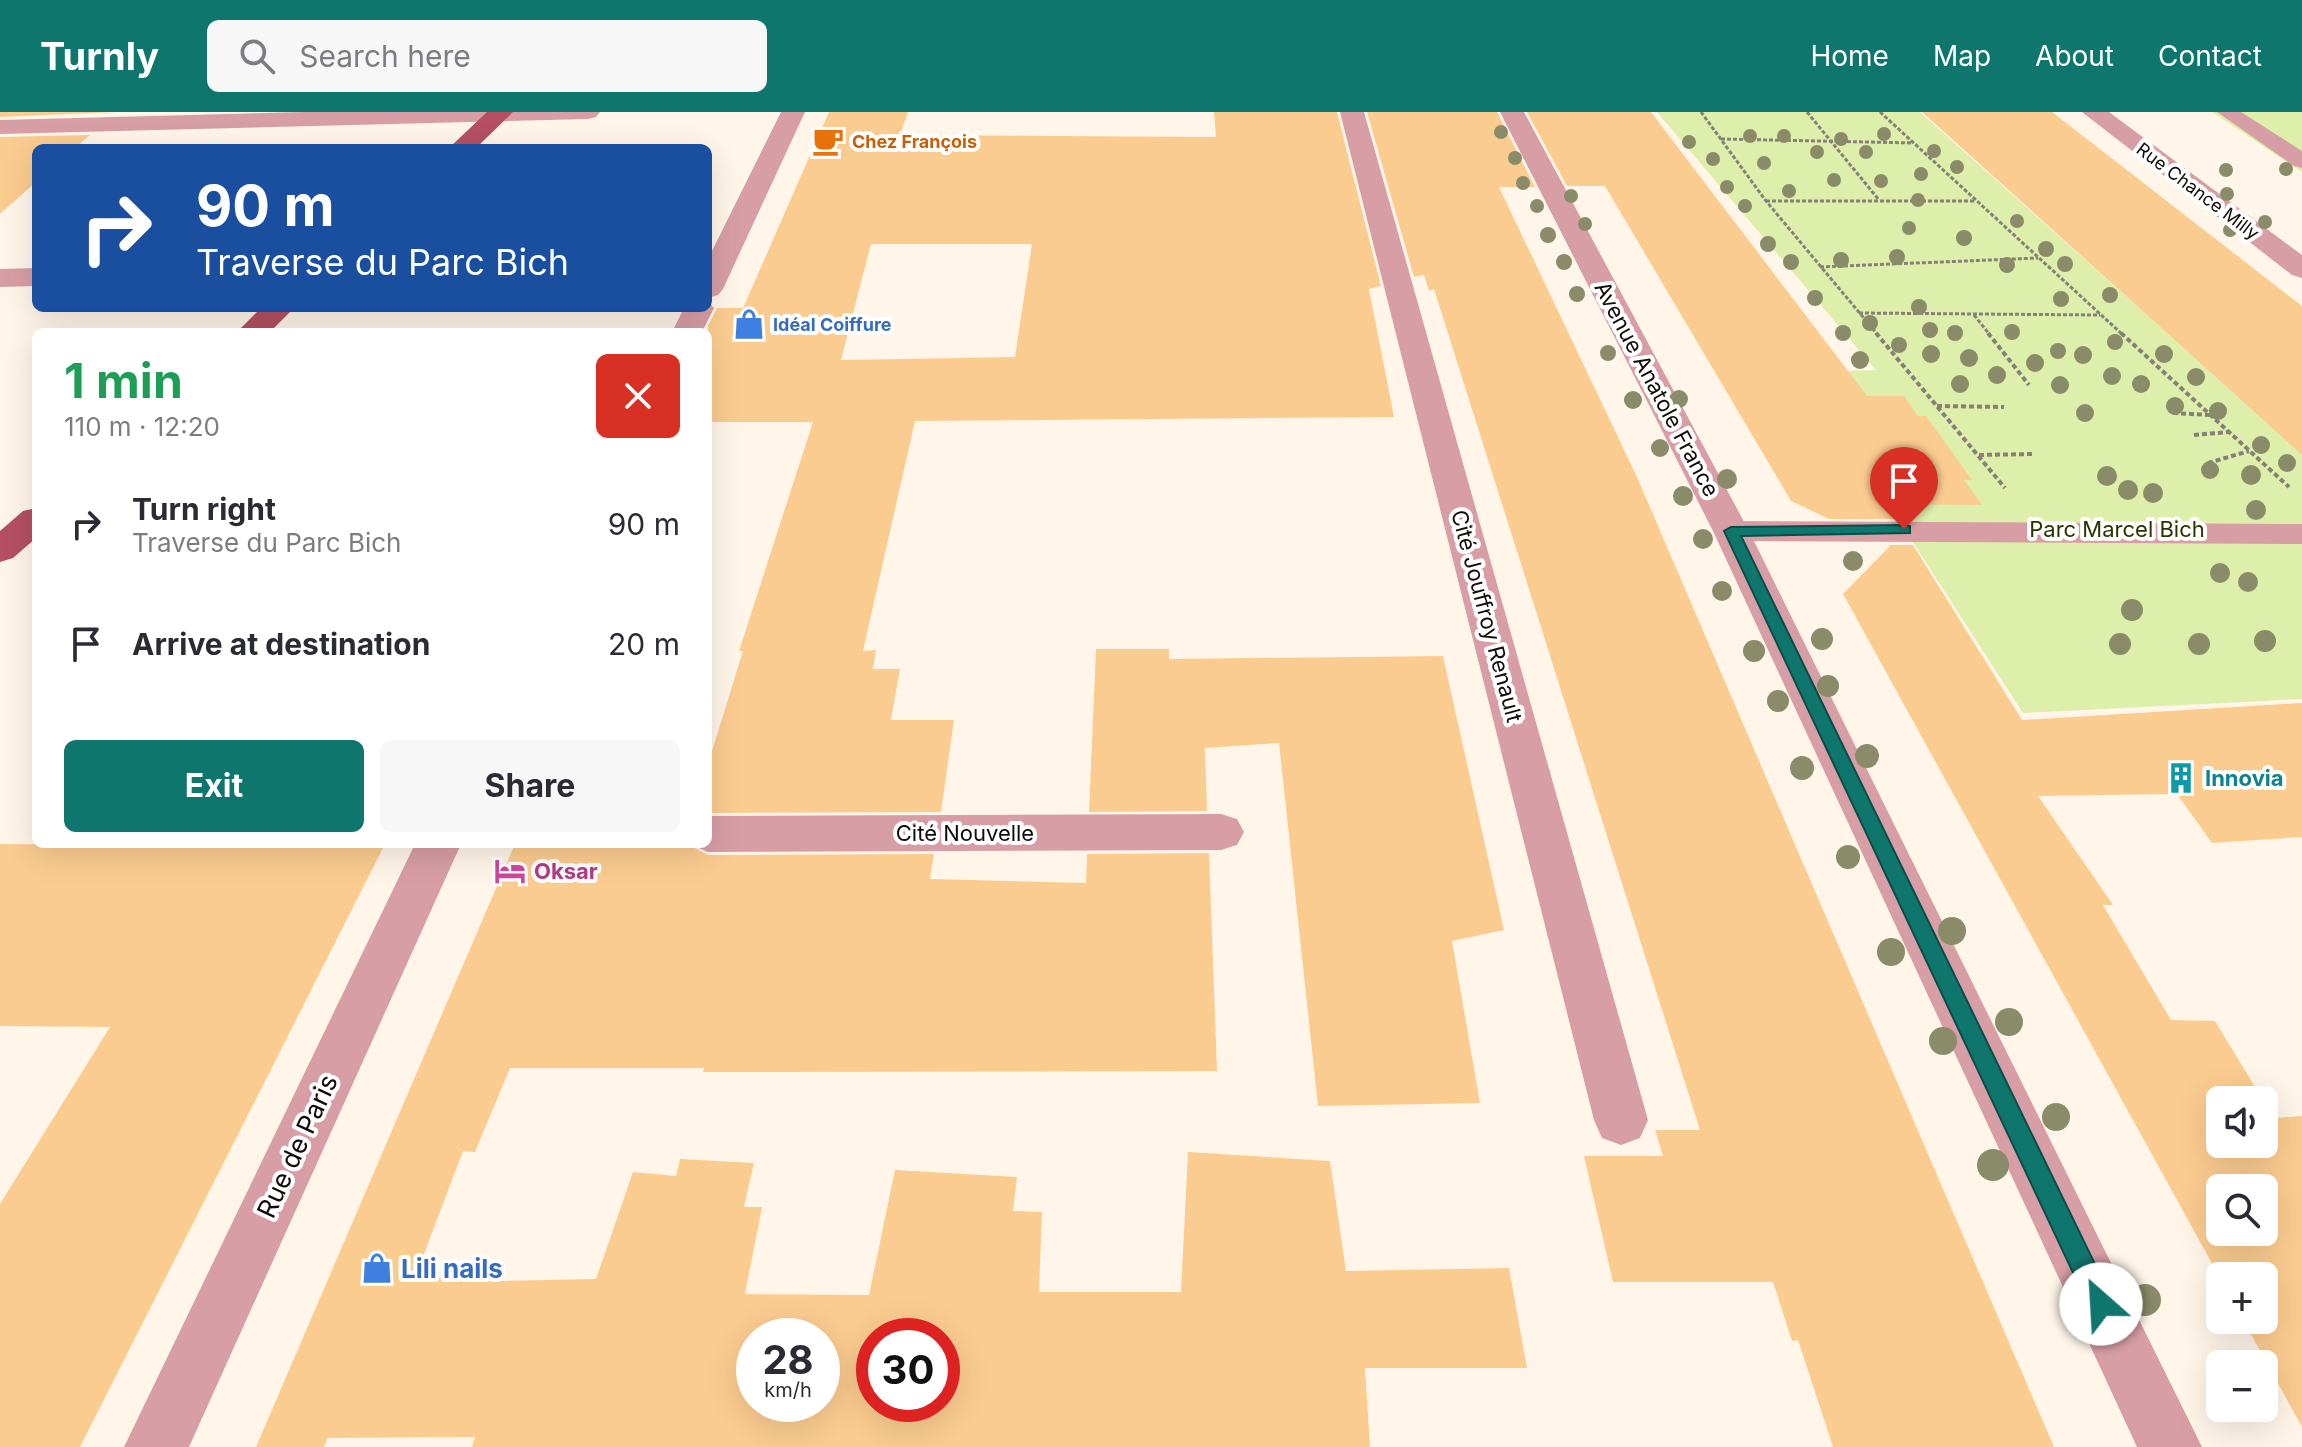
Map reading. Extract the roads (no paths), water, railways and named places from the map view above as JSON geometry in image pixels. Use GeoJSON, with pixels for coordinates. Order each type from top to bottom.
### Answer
{"type":"FeatureCollection","features":[{"type":"Feature","properties":{"kind":"main road"},"geometry":{"type":"LineString","coordinates":[[465,144],[500,113]]}},
{"type":"Feature","properties":{"kind":"main road"},"geometry":{"type":"LineString","coordinates":[[256,328],[274,312]]}},
{"type":"Feature","properties":{"kind":"main road"},"geometry":{"type":"LineString","coordinates":[[0,550],[32,522]]}},
{"type":"Feature","properties":{"kind":"street"},"geometry":{"type":"LineString","coordinates":[[0,127],[154,117],[588,112]]}},
{"type":"Feature","properties":{"kind":"street"},"geometry":{"type":"LineString","coordinates":[[712,281],[793,112]]}},
{"type":"Feature","properties":{"kind":"street","name":"Cité Jouffroy Renault"},"geometry":{"type":"LineString","coordinates":[[1352,112],[1621,1120]]}},
{"type":"Feature","properties":{"kind":"street","name":"Avenue Anatole France"},"geometry":{"type":"LineString","coordinates":[[1512,112],[1731,531],[2170,1447]]}},
{"type":"Feature","properties":{"kind":"street","name":"Rue Chance Milly"},"geometry":{"type":"LineString","coordinates":[[2094,112],[2302,269]]}},
{"type":"Feature","properties":{"kind":"street"},"geometry":{"type":"LineString","coordinates":[[0,278],[32,277]]}},
{"type":"Feature","properties":{"kind":"street","name":"Cité Nouvelle"},"geometry":{"type":"LineString","coordinates":[[712,834],[1221,832]]}},
{"type":"Feature","properties":{"kind":"street","name":"Rue de Paris"},"geometry":{"type":"LineString","coordinates":[[156,1447],[436,848]]}},
{"type":"Feature","properties":{"kind":"lane"},"geometry":{"type":"LineString","coordinates":[[2227,112],[2302,161]]}},
{"type":"Feature","properties":{"kind":"lane"},"geometry":{"type":"LineString","coordinates":[[1731,531],[1904,529],[2044,535],[2302,534]]}},
{"type":"Feature","properties":{"kind":"place","name":"Chez François"},"geometry":{"type":"Point","coordinates":[828,141]}},
{"type":"Feature","properties":{"kind":"place","name":"Idéal Coiffure"},"geometry":{"type":"Point","coordinates":[749,324]}},
{"type":"Feature","properties":{"kind":"place","name":"Innovia"},"geometry":{"type":"Point","coordinates":[2181,778]}},
{"type":"Feature","properties":{"kind":"place","name":"Oksar"},"geometry":{"type":"Point","coordinates":[510,871]}},
{"type":"Feature","properties":{"kind":"place","name":"Lili nails"},"geometry":{"type":"Point","coordinates":[377,1268]}},
{"type":"Feature","properties":{"kind":"park label","name":"Parc Marcel Bich"},"geometry":{"type":"Point","coordinates":[2117,529]}}]}
